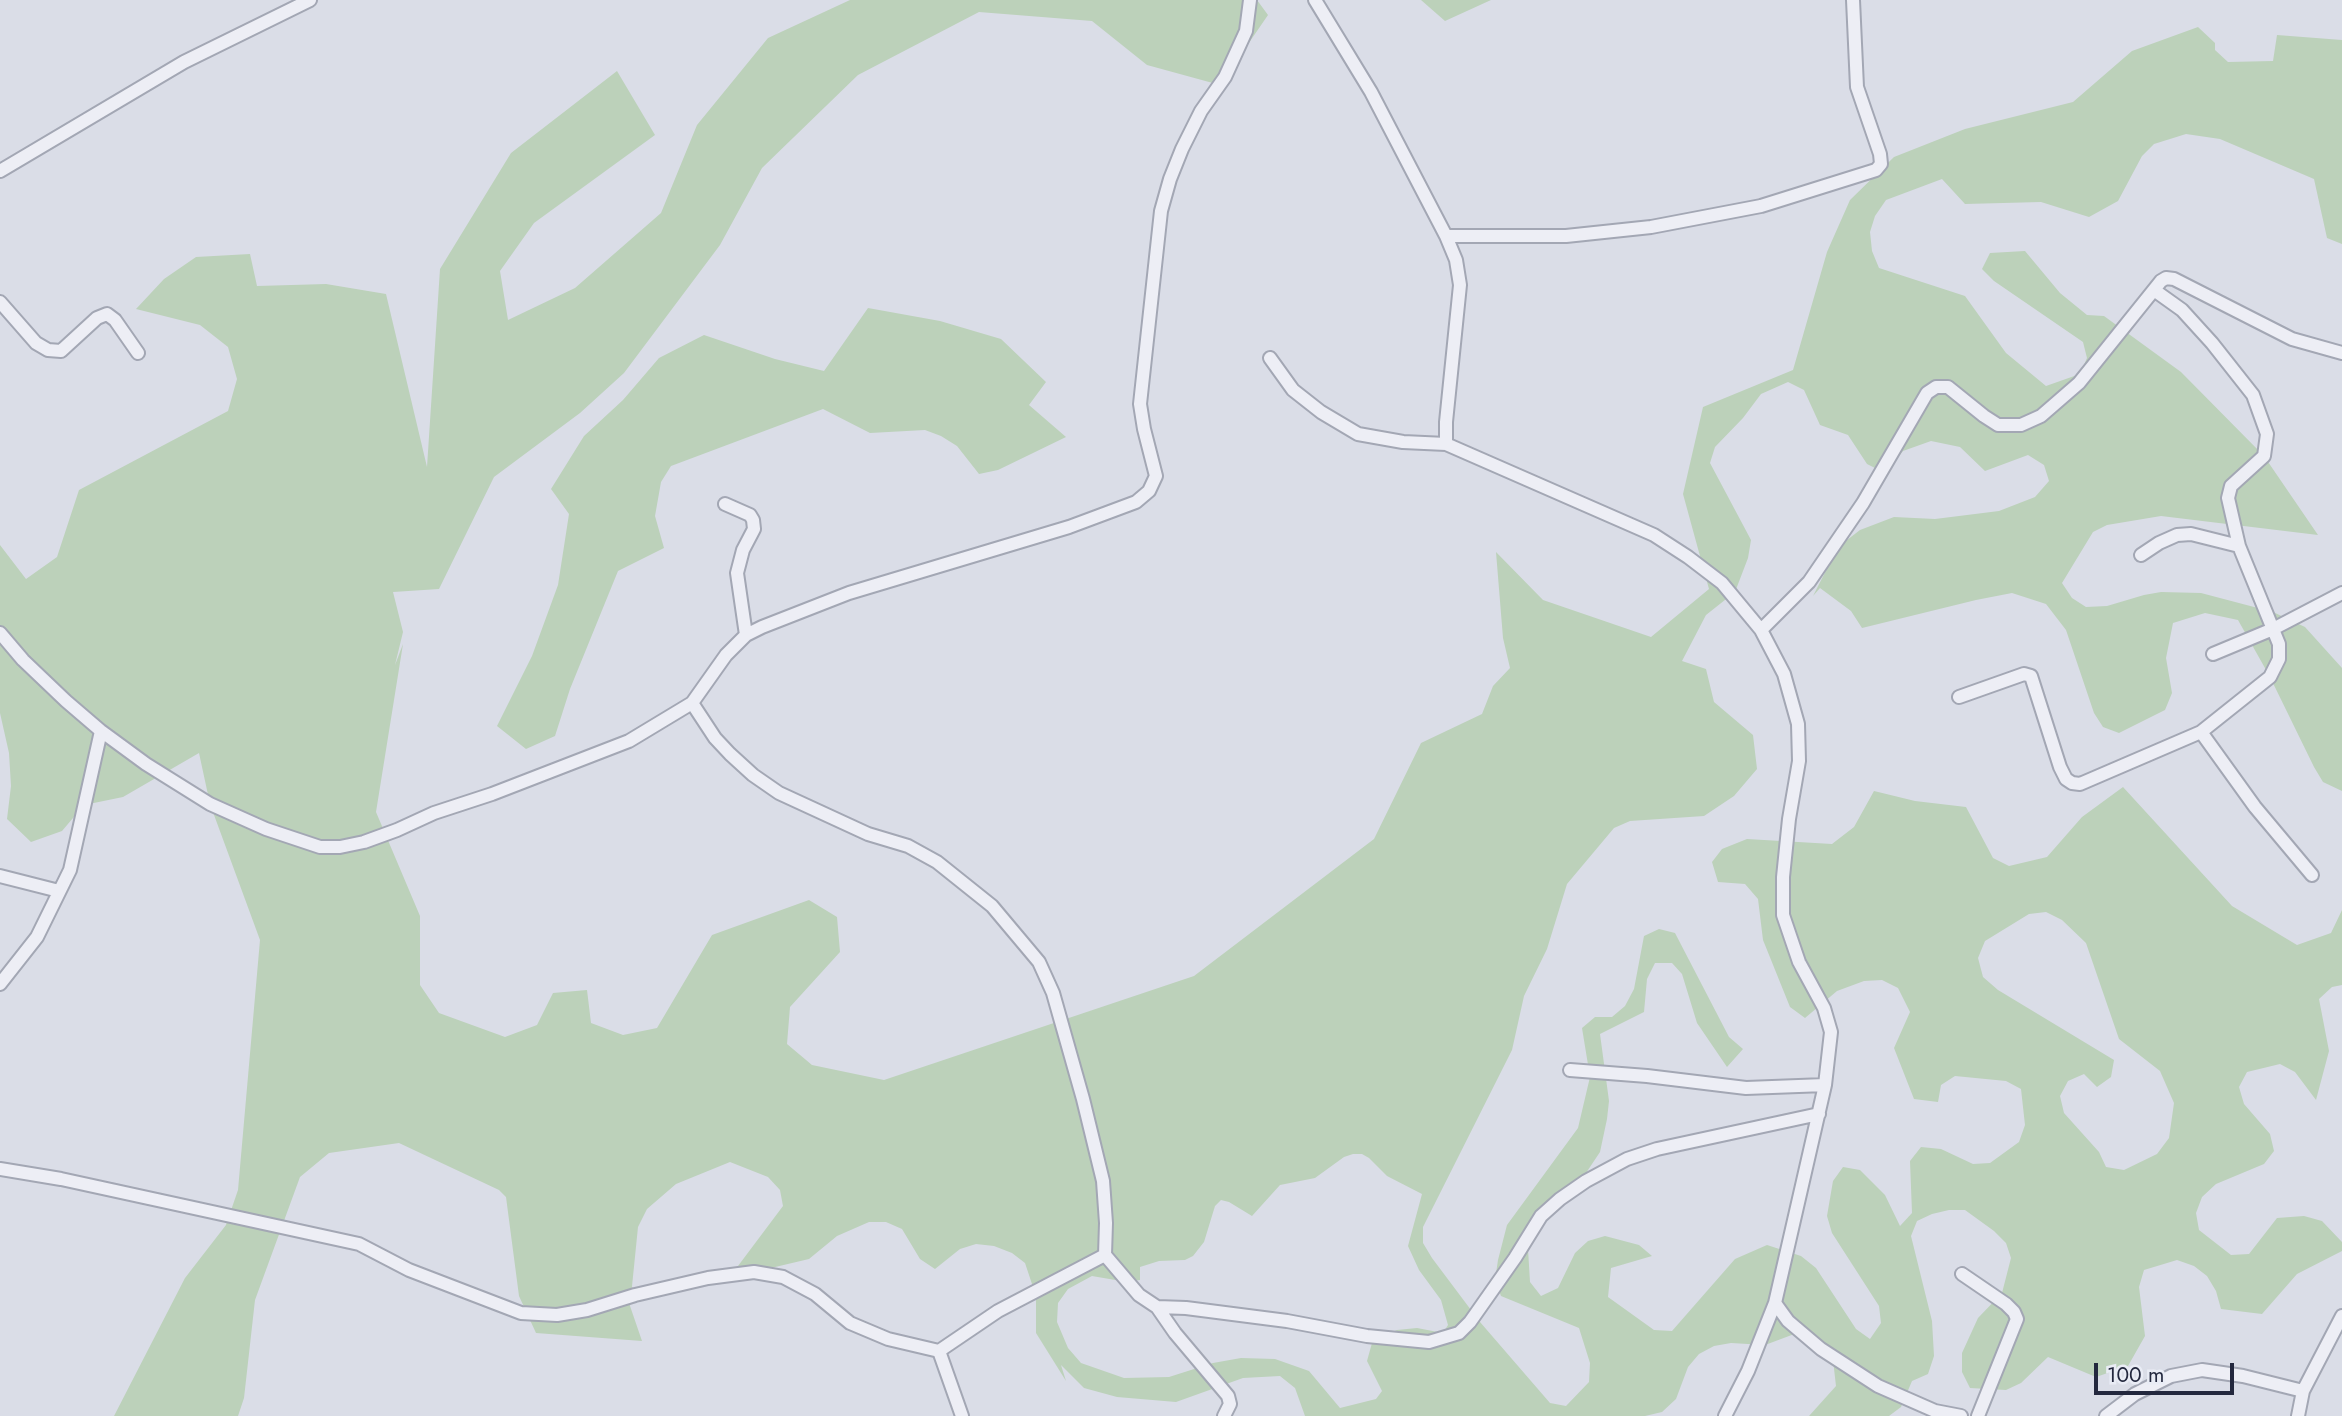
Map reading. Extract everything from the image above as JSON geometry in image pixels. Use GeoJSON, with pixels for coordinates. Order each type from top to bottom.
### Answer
{"type":"FeatureCollection","features":[{"type":"Feature","properties":{"kind":"street"},"geometry":{"type":"LineString","coordinates":[[0,171],[184,62],[310,0]]}},
{"type":"Feature","properties":{"kind":"street"},"geometry":{"type":"LineString","coordinates":[[0,633],[23,660],[101,731],[146,764],[210,804],[266,829],[320,847],[340,847],[397,830],[434,813],[492,794],[629,741],[692,703],[726,655],[746,635],[849,593],[1069,527],[1136,502],[1149,491],[1156,476],[1140,404],[1161,211],[1182,149],[1201,111],[1225,77],[1246,31],[1250,0]]}},
{"type":"Feature","properties":{"kind":"street"},"geometry":{"type":"LineString","coordinates":[[1315,0],[1371,92],[1456,260],[1460,285],[1446,444]]}},
{"type":"Feature","properties":{"kind":"street"},"geometry":{"type":"LineString","coordinates":[[1446,236],[1566,236],[1651,227],[1761,206],[1876,170],[1881,164],[1880,154],[1857,87],[1853,0]]}},
{"type":"Feature","properties":{"kind":"street"},"geometry":{"type":"LineString","coordinates":[[1761,630],[1809,582],[1863,503],[1927,393],[1936,387],[1948,387],[1998,425],[2021,425],[2041,416],[2079,383],[2166,278],[2174,279],[2292,339],[2342,353]]}},
{"type":"Feature","properties":{"kind":"street"},"geometry":{"type":"LineString","coordinates":[[1959,697],[2016,676],[2031,676],[2060,767],[2066,779],[2080,784],[2201,732],[2270,677],[2279,659],[2279,644],[2239,545],[2228,498],[2231,486],[2264,456],[2267,434],[2253,395],[2182,310],[2154,290]]}},
{"type":"Feature","properties":{"kind":"street"},"geometry":{"type":"LineString","coordinates":[[0,302],[36,343],[48,350],[61,351],[97,318],[107,314],[115,320],[138,354]]}},
{"type":"Feature","properties":{"kind":"street"},"geometry":{"type":"LineString","coordinates":[[1270,358],[1293,390],[1321,412],[1358,434],[1403,442],[1446,444],[1561,492],[1654,535],[1722,583],[1761,630],[1784,674],[1798,724],[1799,761],[1788,819],[1783,915],[1799,962],[1824,1008],[1832,1031],[1819,1114],[1774,1303],[1748,1371],[1725,1416]]}},
{"type":"Feature","properties":{"kind":"street"},"geometry":{"type":"LineString","coordinates":[[725,504],[750,514],[753,520],[754,529],[743,550],[737,573],[746,635]]}},
{"type":"Feature","properties":{"kind":"street"},"geometry":{"type":"LineString","coordinates":[[2141,555],[2177,535],[2191,534],[2239,545]]}},
{"type":"Feature","properties":{"kind":"street"},"geometry":{"type":"LineString","coordinates":[[2213,654],[2273,629],[2342,593]]}},
{"type":"Feature","properties":{"kind":"street"},"geometry":{"type":"LineString","coordinates":[[692,703],[715,738],[753,775],[779,793],[868,834],[908,846],[936,862],[992,906],[1034,954],[1053,993],[1103,1181],[1105,1255],[1139,1295],[1157,1307],[1175,1333],[1228,1396],[1230,1404],[1224,1416]]}},
{"type":"Feature","properties":{"kind":"street"},"geometry":{"type":"LineString","coordinates":[[0,984],[37,936],[70,870],[101,731]]}},
{"type":"Feature","properties":{"kind":"street"},"geometry":{"type":"LineString","coordinates":[[2201,732],[2255,807],[2312,875]]}},
{"type":"Feature","properties":{"kind":"street"},"geometry":{"type":"LineString","coordinates":[[0,876],[59,891]]}},
{"type":"Feature","properties":{"kind":"street"},"geometry":{"type":"LineString","coordinates":[[1570,1070],[1746,1088],[1825,1085]]}},
{"type":"Feature","properties":{"kind":"street"},"geometry":{"type":"LineString","coordinates":[[1157,1307],[1261,1318],[1367,1336],[1429,1342],[1452,1337],[1470,1322],[1541,1216],[1586,1181],[1627,1159],[1657,1149],[1819,1114]]}},
{"type":"Feature","properties":{"kind":"street"},"geometry":{"type":"LineString","coordinates":[[0,1169],[74,1182],[359,1244],[408,1270],[522,1313],[557,1315],[587,1310],[635,1294],[708,1278],[754,1272],[783,1277],[815,1294],[850,1324],[888,1339],[939,1352],[999,1311],[1105,1255]]}},
{"type":"Feature","properties":{"kind":"street"},"geometry":{"type":"LineString","coordinates":[[1962,1274],[2006,1304],[2017,1320],[1978,1416]]}},
{"type":"Feature","properties":{"kind":"street"},"geometry":{"type":"LineString","coordinates":[[1774,1303],[1788,1321],[1821,1349],[1878,1387],[1935,1411],[1961,1416]]}},
{"type":"Feature","properties":{"kind":"street"},"geometry":{"type":"LineString","coordinates":[[2298,1416],[2303,1391],[2342,1316]]}},
{"type":"Feature","properties":{"kind":"street"},"geometry":{"type":"LineString","coordinates":[[1765,1331],[1779,1322],[1788,1321]]}},
{"type":"Feature","properties":{"kind":"street"},"geometry":{"type":"LineString","coordinates":[[939,1352],[962,1416]]}},
{"type":"Feature","properties":{"kind":"street"},"geometry":{"type":"LineString","coordinates":[[2106,1416],[2135,1394],[2171,1376],[2202,1370],[2243,1376],[2303,1391]]}},
{"type":"Feature","properties":{"kind":"green space"},"geometry":{"type":"Polygon","coordinates":[[[850,0],[1257,0],[1268,15],[1220,85],[1147,65],[1092,21],[979,12],[858,75],[762,168],[720,245],[624,373],[580,413],[494,477],[439,589],[393,592],[403,632],[395,665],[403,644],[376,812],[420,916],[420,985],[439,1013],[505,1037],[537,1025],[553,993],[587,990],[591,1023],[623,1035],[657,1028],[712,935],[809,900],[837,917],[840,952],[790,1007],[787,1044],[812,1065],[884,1080],[1194,976],[1374,839],[1421,743],[1482,714],[1493,686],[1510,668],[1503,638],[1496,552],[1543,600],[1651,637],[1709,589],[1683,494],[1703,407],[1793,370],[1827,252],[1850,200],[1894,157],[1965,129],[2073,102],[2132,51],[2198,27],[2215,43],[2215,50],[2228,62],[2273,61],[2277,35],[2342,40],[2342,244],[2327,238],[2314,179],[2220,139],[2186,134],[2154,144],[2142,156],[2118,201],[2089,217],[2041,202],[1965,204],[1942,179],[1886,200],[1875,216],[1870,232],[1872,251],[1879,268],[1965,296],[2006,353],[2046,386],[2080,374],[2087,358],[2083,342],[1994,281],[1982,269],[1990,253],[2025,251],[2060,293],[2087,315],[2104,316],[2181,372],[2264,456],[2318,535],[2161,516],[2107,525],[2093,532],[2062,583],[2072,598],[2086,607],[2107,606],[2161,592],[2201,593],[2273,612],[2305,627],[2342,668],[2342,791],[2323,782],[2238,620],[2205,613],[2173,623],[2166,658],[2172,693],[2165,710],[2119,733],[2103,727],[2094,713],[2066,630],[2046,604],[2012,593],[1862,628],[1851,611],[1820,588],[1813,596],[1838,547],[1860,530],[1894,517],[1935,519],[1999,511],[2035,497],[2049,481],[2044,465],[2028,455],[1985,471],[1960,447],[1931,441],[1903,451],[1885,473],[1867,464],[1848,435],[1820,425],[1804,390],[1788,382],[1761,394],[1743,418],[1715,447],[1710,463],[1751,540],[1748,558],[1735,592],[1706,615],[1682,661],[1706,669],[1714,702],[1753,735],[1757,769],[1734,796],[1704,816],[1630,821],[1614,828],[1567,884],[1547,949],[1524,996],[1512,1050],[1423,1227],[1423,1243],[1480,1322],[1550,1403],[1566,1406],[1589,1382],[1590,1363],[1579,1328],[1501,1296],[1495,1280],[1498,1260],[1507,1225],[1578,1128],[1590,1077],[1582,1028],[1595,1017],[1612,1017],[1625,1006],[1634,989],[1644,936],[1659,929],[1675,933],[1729,1037],[1743,1049],[1727,1067],[1697,1023],[1682,974],[1672,963],[1655,963],[1647,979],[1644,1012],[1600,1034],[1609,1101],[1600,1152],[1576,1188],[1541,1217],[1528,1249],[1530,1282],[1541,1296],[1558,1288],[1575,1253],[1588,1241],[1605,1236],[1639,1245],[1652,1256],[1611,1268],[1608,1297],[1654,1330],[1672,1331],[1735,1259],[1767,1245],[1801,1256],[1816,1268],[1856,1329],[1870,1339],[1881,1323],[1879,1306],[1832,1233],[1827,1216],[1833,1181],[1843,1167],[1860,1170],[1885,1195],[1900,1226],[1912,1213],[1910,1161],[1921,1147],[1941,1149],[1973,1164],[1990,1163],[2019,1142],[2025,1125],[2021,1089],[2006,1081],[1955,1076],[1941,1085],[1938,1102],[1914,1099],[1894,1048],[1910,1012],[1898,988],[1882,980],[1864,981],[1837,991],[1805,1018],[1790,1007],[1763,940],[1758,899],[1745,884],[1718,882],[1712,862],[1722,849],[1747,839],[1832,844],[1854,827],[1874,791],[1915,801],[1966,807],[1993,858],[2009,866],[2047,857],[2082,817],[2123,787],[2232,906],[2297,945],[2331,933],[2342,910],[2342,985],[2332,987],[2319,999],[2329,1051],[2316,1100],[2295,1072],[2280,1064],[2247,1072],[2239,1087],[2244,1104],[2270,1134],[2274,1151],[2264,1164],[2216,1184],[2202,1197],[2196,1213],[2199,1230],[2231,1255],[2249,1254],[2277,1218],[2304,1216],[2322,1221],[2342,1242],[2342,1251],[2297,1274],[2262,1314],[2221,1309],[2216,1291],[2207,1276],[2194,1266],[2177,1260],[2144,1270],[2139,1287],[2145,1336],[2128,1366],[2096,1377],[2048,1357],[2021,1383],[2006,1390],[1970,1388],[1962,1372],[1962,1353],[1978,1318],[2002,1293],[2011,1258],[2006,1243],[1994,1231],[1965,1210],[1949,1210],[1917,1221],[1911,1236],[1932,1321],[1934,1356],[1928,1374],[1912,1381],[1901,1407],[1889,1416],[1809,1416],[1836,1386],[1832,1351],[1805,1330],[1765,1345],[1731,1343],[1714,1346],[1699,1354],[1688,1367],[1676,1399],[1662,1412],[1645,1416],[1305,1416],[1295,1388],[1280,1376],[1243,1378],[1176,1402],[1117,1397],[1084,1388],[1061,1365],[1066,1381],[1036,1333],[1036,1296],[1025,1263],[1012,1253],[994,1246],[976,1244],[960,1249],[935,1269],[920,1259],[902,1229],[886,1222],[869,1222],[837,1236],[809,1259],[754,1272],[738,1266],[783,1206],[780,1190],[768,1177],[730,1162],[676,1184],[647,1209],[638,1227],[630,1306],[642,1341],[536,1333],[519,1296],[506,1197],[499,1190],[399,1143],[329,1153],[300,1177],[255,1300],[244,1398],[238,1416],[114,1416],[185,1278],[226,1225],[238,1190],[260,940],[210,804],[199,753],[123,797],[84,805],[62,831],[31,842],[7,819],[11,786],[9,753],[0,713],[0,545],[26,579],[57,557],[79,490],[228,411],[237,379],[228,347],[200,325],[136,309],[164,279],[196,257],[250,254],[257,286],[326,284],[386,294],[427,467],[440,269],[511,153],[617,71],[655,135],[534,223],[500,271],[508,320],[575,288],[661,213],[697,125],[768,38],[850,0]],[[2046,912],[2029,914],[1985,941],[1978,958],[1983,977],[1998,990],[2114,1060],[2111,1077],[2097,1087],[2084,1074],[2068,1081],[2060,1096],[2064,1113],[2099,1152],[2106,1167],[2124,1170],[2157,1154],[2169,1138],[2174,1103],[2160,1071],[2119,1039],[2086,943],[2062,920],[2046,912]],[[1362,1154],[1344,1157],[1315,1178],[1280,1185],[1252,1216],[1221,1200],[1215,1206],[1204,1242],[1193,1256],[1185,1260],[1159,1261],[1140,1267],[1140,1280],[1127,1282],[1092,1276],[1068,1289],[1058,1303],[1057,1322],[1068,1348],[1081,1363],[1124,1378],[1169,1377],[1213,1363],[1241,1358],[1275,1359],[1309,1371],[1340,1408],[1376,1399],[1382,1391],[1367,1361],[1372,1343],[1397,1330],[1417,1328],[1443,1333],[1448,1325],[1441,1300],[1419,1270],[1408,1246],[1422,1194],[1387,1176],[1369,1158],[1362,1154]]]}},
{"type":"Feature","properties":{"kind":"green space"},"geometry":{"type":"Polygon","coordinates":[[[1421,0],[1491,0],[1445,21],[1421,0]]]}},
{"type":"Feature","properties":{"kind":"green space"},"geometry":{"type":"Polygon","coordinates":[[[868,308],[940,321],[1001,339],[1046,382],[1029,405],[1066,437],[998,470],[979,474],[957,446],[941,436],[925,430],[870,433],[823,409],[671,466],[661,482],[655,516],[664,548],[618,571],[570,689],[555,736],[526,749],[497,726],[532,656],[558,585],[569,514],[551,489],[584,436],[623,400],[659,358],[704,335],[775,359],[824,371],[868,308]]]}}]}
